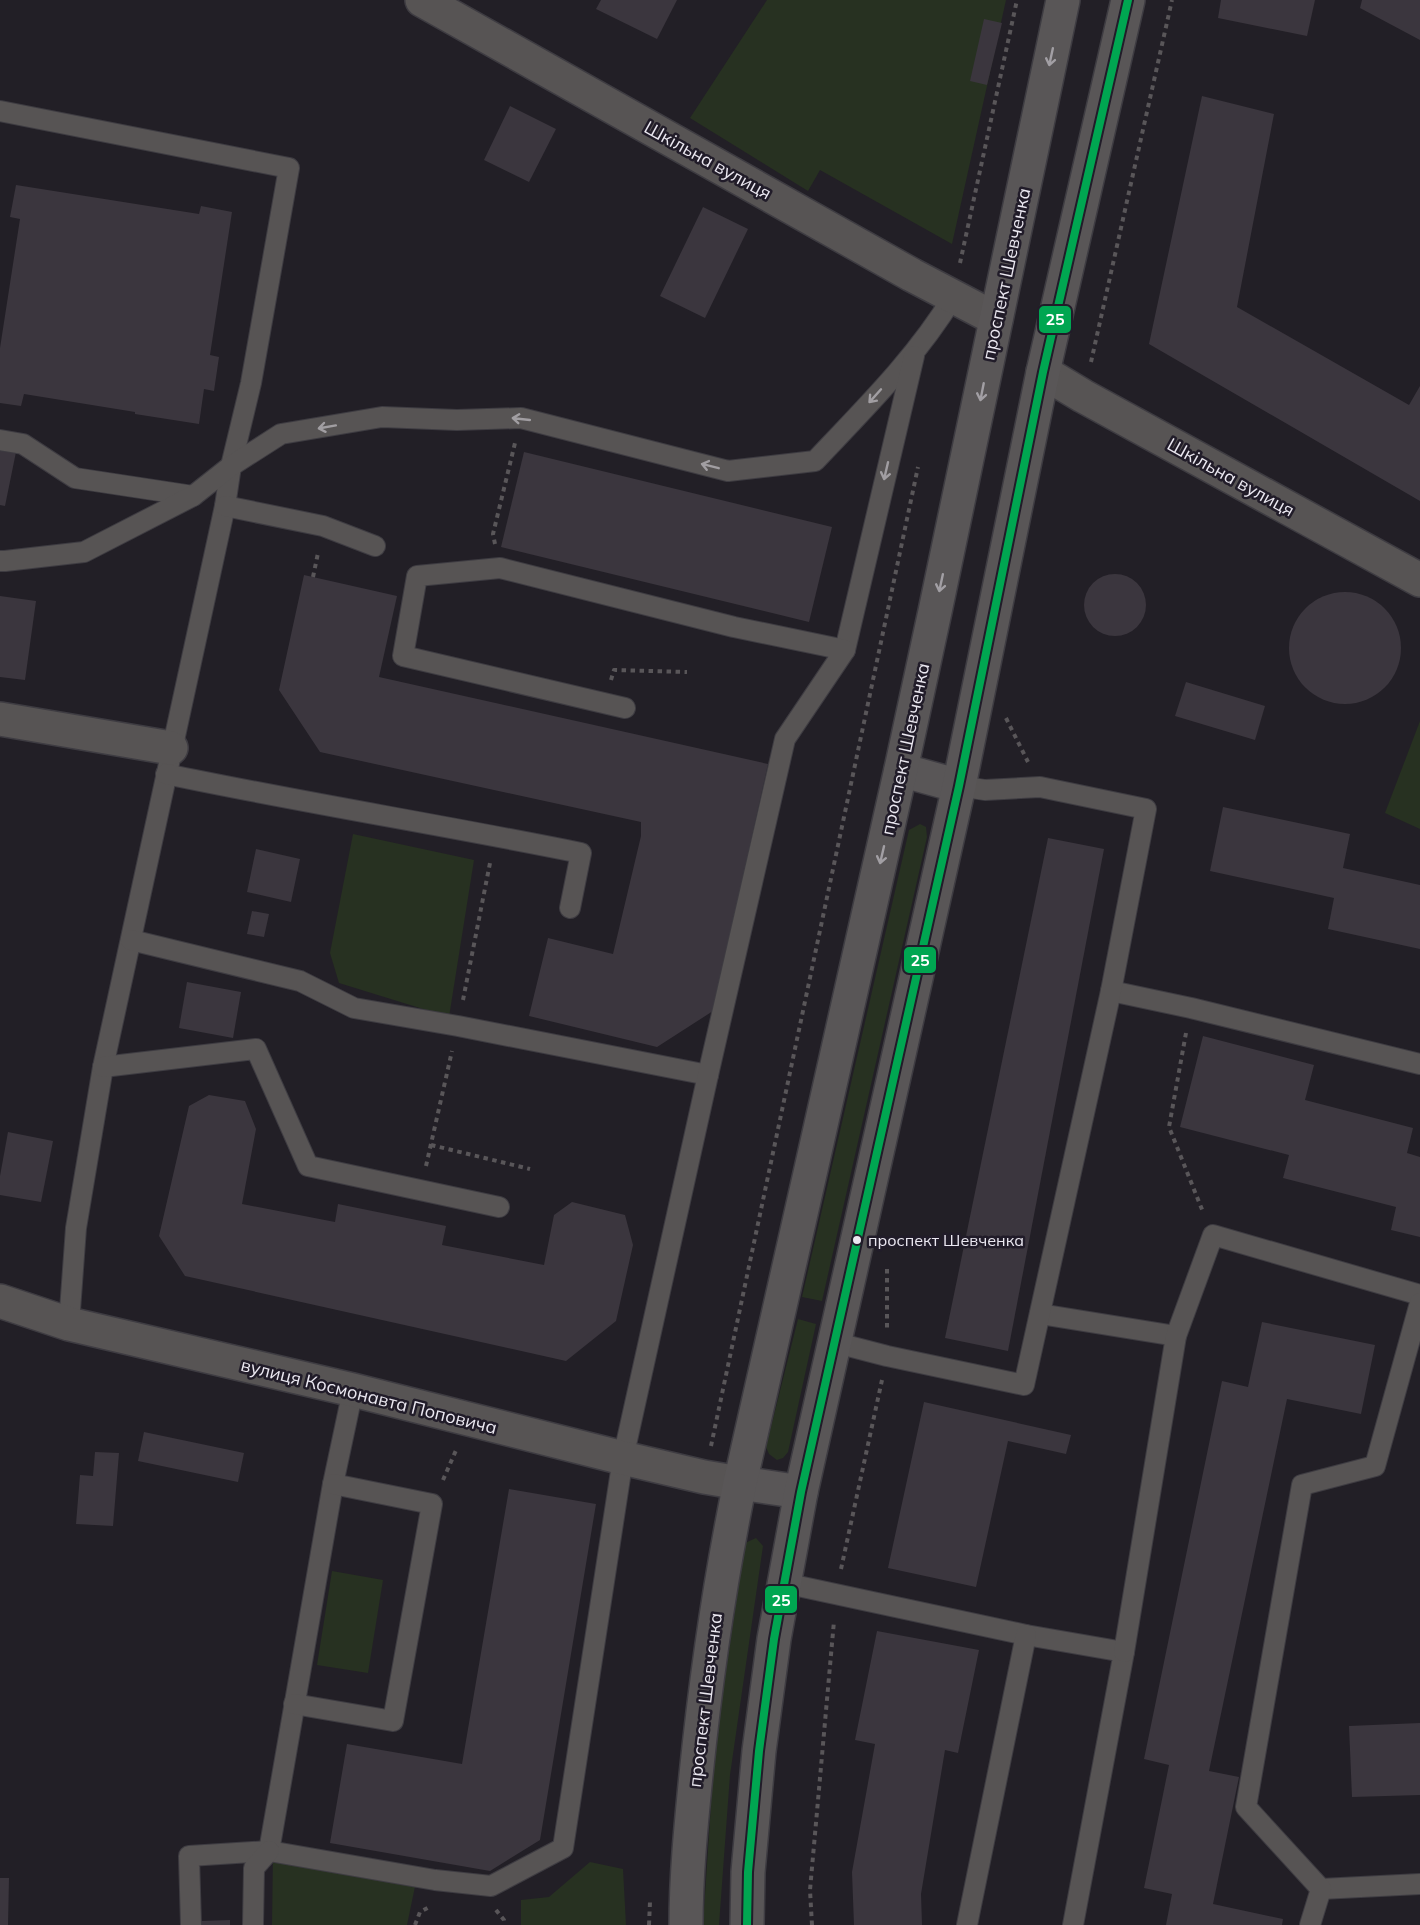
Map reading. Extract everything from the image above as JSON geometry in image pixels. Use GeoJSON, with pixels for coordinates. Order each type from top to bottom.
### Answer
{"type":"FeatureCollection","features":[{"type":"Feature","properties":{"kind":"street","name":"Шкільна вулиця"},"geometry":{"type":"LineString","coordinates":[[422,0],[996,319]]}},
{"type":"Feature","properties":{"kind":"street","name":"проспект Шевченка"},"geometry":{"type":"LineString","coordinates":[[686,1925],[686,1877],[704,1694],[722,1570],[901,771],[1063,0]]}},
{"type":"Feature","properties":{"kind":"street"},"geometry":{"type":"LineString","coordinates":[[747,1925],[748,1872],[759,1751],[774,1639],[801,1492],[958,786],[1043,372],[1128,0]]}},
{"type":"Feature","properties":{"kind":"street","name":"Шкільна вулиця"},"geometry":{"type":"LineString","coordinates":[[1043,372],[1420,580]]}},
{"type":"Feature","properties":{"kind":"street"},"geometry":{"type":"LineString","coordinates":[[0,719],[169,761]]}},
{"type":"Feature","properties":{"kind":"street"},"geometry":{"type":"LineString","coordinates":[[901,771],[958,786]]}},
{"type":"Feature","properties":{"kind":"street","name":"вулиця Космонавта Поповича"},"geometry":{"type":"LineString","coordinates":[[0,1301],[69,1324],[353,1390],[623,1458],[740,1483]]}},
{"type":"Feature","properties":{"kind":"street"},"geometry":{"type":"LineString","coordinates":[[740,1483],[801,1492]]}},
{"type":"Feature","properties":{"kind":"lane"},"geometry":{"type":"LineString","coordinates":[[0,111],[289,168],[251,383],[231,466],[225,506],[103,1067],[76,1228],[69,1324]]}},
{"type":"Feature","properties":{"kind":"lane"},"geometry":{"type":"LineString","coordinates":[[0,561],[84,552],[193,496],[231,466],[281,434],[382,417],[457,420],[521,418],[728,471],[815,461],[914,353],[953,297]]}},
{"type":"Feature","properties":{"kind":"lane"},"geometry":{"type":"LineString","coordinates":[[191,1925],[189,1856],[269,1851],[435,1881],[491,1886],[563,1848],[623,1458],[785,739],[844,650],[914,353]]}},
{"type":"Feature","properties":{"kind":"lane"},"geometry":{"type":"LineString","coordinates":[[0,440],[23,444],[75,478],[193,496]]}},
{"type":"Feature","properties":{"kind":"lane"},"geometry":{"type":"LineString","coordinates":[[225,506],[323,526],[375,546]]}},
{"type":"Feature","properties":{"kind":"lane"},"geometry":{"type":"LineString","coordinates":[[625,708],[403,656],[417,576],[500,568],[734,627],[844,650]]}},
{"type":"Feature","properties":{"kind":"lane"},"geometry":{"type":"LineString","coordinates":[[169,761],[310,804],[581,853],[570,908]]}},
{"type":"Feature","properties":{"kind":"lane"},"geometry":{"type":"LineString","coordinates":[[833,1342],[887,1356],[1024,1384],[1040,1314],[1111,991],[1146,809],[1040,787],[985,790],[958,786]]}},
{"type":"Feature","properties":{"kind":"lane"},"geometry":{"type":"LineString","coordinates":[[131,940],[300,981],[354,1008],[708,1075]]}},
{"type":"Feature","properties":{"kind":"lane"},"geometry":{"type":"LineString","coordinates":[[1111,991],[1191,1008],[1420,1064]]}},
{"type":"Feature","properties":{"kind":"lane"},"geometry":{"type":"LineString","coordinates":[[103,1067],[256,1049],[308,1166],[499,1207]]}},
{"type":"Feature","properties":{"kind":"lane"},"geometry":{"type":"LineString","coordinates":[[1073,1925],[1124,1652],[1176,1336],[1213,1235],[1420,1296]]}},
{"type":"Feature","properties":{"kind":"lane"},"geometry":{"type":"LineString","coordinates":[[1321,1889],[1246,1807],[1302,1485],[1375,1466],[1420,1303]]}},
{"type":"Feature","properties":{"kind":"lane"},"geometry":{"type":"LineString","coordinates":[[1040,1314],[1176,1336]]}},
{"type":"Feature","properties":{"kind":"lane"},"geometry":{"type":"LineString","coordinates":[[253,1925],[254,1868],[269,1851],[333,1484],[353,1390]]}},
{"type":"Feature","properties":{"kind":"lane"},"geometry":{"type":"LineString","coordinates":[[294,1704],[393,1721],[432,1504],[333,1484]]}},
{"type":"Feature","properties":{"kind":"lane"},"geometry":{"type":"LineString","coordinates":[[784,1583],[1026,1635],[1124,1652]]}},
{"type":"Feature","properties":{"kind":"lane"},"geometry":{"type":"LineString","coordinates":[[967,1925],[1026,1635]]}},
{"type":"Feature","properties":{"kind":"lane"},"geometry":{"type":"LineString","coordinates":[[1321,1889],[1420,1884]]}},
{"type":"Feature","properties":{"kind":"lane"},"geometry":{"type":"LineString","coordinates":[[1310,1925],[1321,1889]]}},
{"type":"Feature","properties":{"kind":"path"},"geometry":{"type":"LineString","coordinates":[[953,297],[1017,0]]}},
{"type":"Feature","properties":{"kind":"path"},"geometry":{"type":"LineString","coordinates":[[1083,396],[1172,0]]}},
{"type":"Feature","properties":{"kind":"path"},"geometry":{"type":"LineString","coordinates":[[500,568],[493,534],[521,418]]}},
{"type":"Feature","properties":{"kind":"path"},"geometry":{"type":"LineString","coordinates":[[704,1477],[918,465]]}},
{"type":"Feature","properties":{"kind":"path"},"geometry":{"type":"LineString","coordinates":[[614,670],[687,672]]}},
{"type":"Feature","properties":{"kind":"path"},"geometry":{"type":"LineString","coordinates":[[1000,722],[1003,711],[1040,787]]}},
{"type":"Feature","properties":{"kind":"path"},"geometry":{"type":"LineString","coordinates":[[483,894],[491,858]]}},
{"type":"Feature","properties":{"kind":"path"},"geometry":{"type":"LineString","coordinates":[[1191,1008],[1169,1126],[1213,1235]]}},
{"type":"Feature","properties":{"kind":"path"},"geometry":{"type":"LineString","coordinates":[[424,1175],[431,1145],[530,1169]]}},
{"type":"Feature","properties":{"kind":"path"},"geometry":{"type":"LineString","coordinates":[[812,1925],[810,1890],[836,1595],[887,1356],[887,1268]]}},
{"type":"Feature","properties":{"kind":"path"},"geometry":{"type":"LineString","coordinates":[[432,1504],[470,1420]]}},
{"type":"Feature","properties":{"kind":"path"},"geometry":{"type":"LineString","coordinates":[[649,1925],[651,1893]]}},
{"type":"Feature","properties":{"kind":"green space"},"geometry":{"type":"Polygon","coordinates":[[[767,0],[1006,0],[952,244],[820,170],[808,191],[690,118],[767,0]]]}},
{"type":"Feature","properties":{"kind":"green space"},"geometry":{"type":"Polygon","coordinates":[[[1420,721],[1420,829],[1385,813],[1420,721]]]}},
{"type":"Feature","properties":{"kind":"green space"},"geometry":{"type":"Polygon","coordinates":[[[920,824],[926,827],[927,837],[822,1301],[802,1297],[909,830],[920,824]]]}},
{"type":"Feature","properties":{"kind":"green space"},"geometry":{"type":"Polygon","coordinates":[[[353,834],[474,860],[449,1017],[339,983],[330,953],[353,834]]]}},
{"type":"Feature","properties":{"kind":"green space"},"geometry":{"type":"Polygon","coordinates":[[[798,1319],[816,1324],[788,1452],[783,1458],[777,1460],[769,1454],[766,1447],[798,1319]]]}},
{"type":"Feature","properties":{"kind":"green space"},"geometry":{"type":"Polygon","coordinates":[[[756,1538],[763,1546],[730,1775],[719,1925],[703,1925],[713,1774],[721,1704],[745,1543],[756,1538]]]}},
{"type":"Feature","properties":{"kind":"green space"},"geometry":{"type":"Polygon","coordinates":[[[332,1571],[383,1580],[368,1673],[317,1665],[332,1571]]]}},
{"type":"Feature","properties":{"kind":"green space"},"geometry":{"type":"Polygon","coordinates":[[[273,1852],[418,1872],[407,1925],[272,1925],[273,1852]]]}},
{"type":"Feature","properties":{"kind":"green space"},"geometry":{"type":"Polygon","coordinates":[[[590,1862],[623,1869],[626,1925],[521,1925],[521,1900],[549,1897],[590,1862]]]}},
{"type":"Feature","properties":{"kind":"building"},"geometry":{"type":"Polygon","coordinates":[[[601,0],[677,0],[657,39],[596,9],[601,0]]]}},
{"type":"Feature","properties":{"kind":"building"},"geometry":{"type":"Polygon","coordinates":[[[1221,0],[1315,0],[1307,36],[1218,18],[1221,0]]]}},
{"type":"Feature","properties":{"kind":"building"},"geometry":{"type":"Polygon","coordinates":[[[1362,0],[1420,0],[1420,40],[1360,8],[1362,0]]]}},
{"type":"Feature","properties":{"kind":"building"},"geometry":{"type":"Polygon","coordinates":[[[984,19],[1002,23],[987,85],[970,81],[984,19]]]}},
{"type":"Feature","properties":{"kind":"building"},"geometry":{"type":"Polygon","coordinates":[[[1202,96],[1274,114],[1237,307],[1409,405],[1420,386],[1420,501],[1149,344],[1202,96]]]}},
{"type":"Feature","properties":{"kind":"building"},"geometry":{"type":"Polygon","coordinates":[[[510,106],[556,129],[529,182],[484,160],[510,106]]]}},
{"type":"Feature","properties":{"kind":"building"},"geometry":{"type":"Polygon","coordinates":[[[16,185],[199,214],[201,206],[232,212],[210,355],[219,357],[214,391],[204,389],[199,424],[24,394],[21,406],[0,403],[0,348],[20,219],[10,217],[16,185]]]}},
{"type":"Feature","properties":{"kind":"building"},"geometry":{"type":"Polygon","coordinates":[[[703,207],[748,229],[705,318],[660,296],[703,207]]]}},
{"type":"Feature","properties":{"kind":"building"},"geometry":{"type":"Polygon","coordinates":[[[0,449],[16,452],[5,506],[0,505],[0,449]]]}},
{"type":"Feature","properties":{"kind":"building"},"geometry":{"type":"Polygon","coordinates":[[[524,452],[832,527],[809,622],[501,547],[524,452]]]}},
{"type":"Feature","properties":{"kind":"building"},"geometry":{"type":"Polygon","coordinates":[[[1109,574],[1121,574],[1137,583],[1144,593],[1146,605],[1144,617],[1137,627],[1121,636],[1109,636],[1098,631],[1089,622],[1084,611],[1084,599],[1089,588],[1098,579],[1109,574]]]}},
{"type":"Feature","properties":{"kind":"building"},"geometry":{"type":"Polygon","coordinates":[[[304,575],[397,596],[379,677],[768,764],[713,1011],[657,1047],[529,1016],[548,938],[613,954],[641,836],[641,822],[320,752],[279,690],[304,575]]]}},
{"type":"Feature","properties":{"kind":"building"},"geometry":{"type":"Polygon","coordinates":[[[1345,592],[1366,596],[1385,608],[1397,627],[1401,648],[1397,669],[1385,688],[1366,700],[1345,704],[1324,700],[1305,688],[1293,669],[1289,648],[1293,627],[1305,608],[1324,596],[1345,592]]]}},
{"type":"Feature","properties":{"kind":"building"},"geometry":{"type":"Polygon","coordinates":[[[0,596],[36,601],[25,680],[0,677],[0,596]]]}},
{"type":"Feature","properties":{"kind":"building"},"geometry":{"type":"Polygon","coordinates":[[[1186,682],[1265,706],[1255,740],[1175,716],[1186,682]]]}},
{"type":"Feature","properties":{"kind":"building"},"geometry":{"type":"Polygon","coordinates":[[[1223,807],[1350,834],[1343,868],[1420,885],[1420,949],[1328,929],[1334,898],[1210,871],[1223,807]]]}},
{"type":"Feature","properties":{"kind":"building"},"geometry":{"type":"Polygon","coordinates":[[[1048,838],[1104,849],[1008,1351],[945,1338],[1048,838]]]}},
{"type":"Feature","properties":{"kind":"building"},"geometry":{"type":"Polygon","coordinates":[[[256,849],[300,859],[291,902],[247,892],[256,849]]]}},
{"type":"Feature","properties":{"kind":"building"},"geometry":{"type":"Polygon","coordinates":[[[252,911],[269,914],[264,937],[247,934],[252,911]]]}},
{"type":"Feature","properties":{"kind":"building"},"geometry":{"type":"Polygon","coordinates":[[[187,982],[241,992],[233,1038],[179,1028],[187,982]]]}},
{"type":"Feature","properties":{"kind":"building"},"geometry":{"type":"Polygon","coordinates":[[[1203,1036],[1314,1065],[1305,1100],[1413,1128],[1407,1153],[1420,1157],[1420,1237],[1391,1230],[1396,1207],[1283,1178],[1289,1155],[1180,1127],[1203,1036]]]}},
{"type":"Feature","properties":{"kind":"building"},"geometry":{"type":"Polygon","coordinates":[[[209,1095],[245,1101],[256,1129],[242,1204],[335,1222],[338,1204],[446,1226],[442,1245],[544,1265],[554,1215],[572,1202],[625,1215],[633,1245],[616,1321],[566,1361],[185,1276],[159,1236],[189,1106],[209,1095]]]}},
{"type":"Feature","properties":{"kind":"building"},"geometry":{"type":"Polygon","coordinates":[[[8,1132],[53,1141],[41,1202],[0,1195],[0,1176],[8,1132]]]}},
{"type":"Feature","properties":{"kind":"building"},"geometry":{"type":"Polygon","coordinates":[[[1262,1322],[1375,1345],[1361,1414],[1287,1399],[1209,1771],[1239,1777],[1213,1904],[1283,1919],[1282,1925],[1166,1925],[1172,1894],[1144,1888],[1169,1765],[1144,1759],[1222,1381],[1248,1387],[1262,1322]]]}},
{"type":"Feature","properties":{"kind":"building"},"geometry":{"type":"Polygon","coordinates":[[[924,1402],[1071,1435],[1066,1454],[1008,1441],[976,1587],[888,1568],[924,1402]]]}},
{"type":"Feature","properties":{"kind":"building"},"geometry":{"type":"Polygon","coordinates":[[[144,1432],[244,1453],[238,1482],[138,1461],[144,1432]]]}},
{"type":"Feature","properties":{"kind":"building"},"geometry":{"type":"Polygon","coordinates":[[[95,1452],[119,1453],[113,1526],[76,1524],[80,1475],[93,1476],[95,1452]]]}},
{"type":"Feature","properties":{"kind":"building"},"geometry":{"type":"Polygon","coordinates":[[[509,1489],[596,1504],[540,1840],[490,1871],[330,1843],[347,1744],[462,1764],[509,1489]]]}},
{"type":"Feature","properties":{"kind":"building"},"geometry":{"type":"Polygon","coordinates":[[[877,1631],[979,1650],[958,1753],[945,1750],[921,1894],[922,1925],[854,1925],[852,1872],[875,1744],[855,1740],[877,1631]]]}},
{"type":"Feature","properties":{"kind":"building"},"geometry":{"type":"Polygon","coordinates":[[[1420,1723],[1420,1795],[1352,1797],[1349,1726],[1420,1723]]]}},
{"type":"Feature","properties":{"kind":"building"},"geometry":{"type":"Polygon","coordinates":[[[0,1878],[9,1878],[8,1925],[0,1925],[0,1878]]]}},
{"type":"Feature","properties":{"kind":"building"},"geometry":{"type":"Polygon","coordinates":[[[230,1920],[230,1925],[201,1925],[201,1921],[230,1920]]]}},
{"type":"Feature","properties":{"kind":"transit line","name":"25"},"geometry":{"type":"LineString","coordinates":[[747,1925],[748,1872],[759,1751],[774,1639],[801,1492],[959,786],[1043,372],[1128,0]]}},
{"type":"Feature","properties":{"kind":"place","name":"проспект Шевченка"},"geometry":{"type":"Point","coordinates":[857,1240]}}]}
